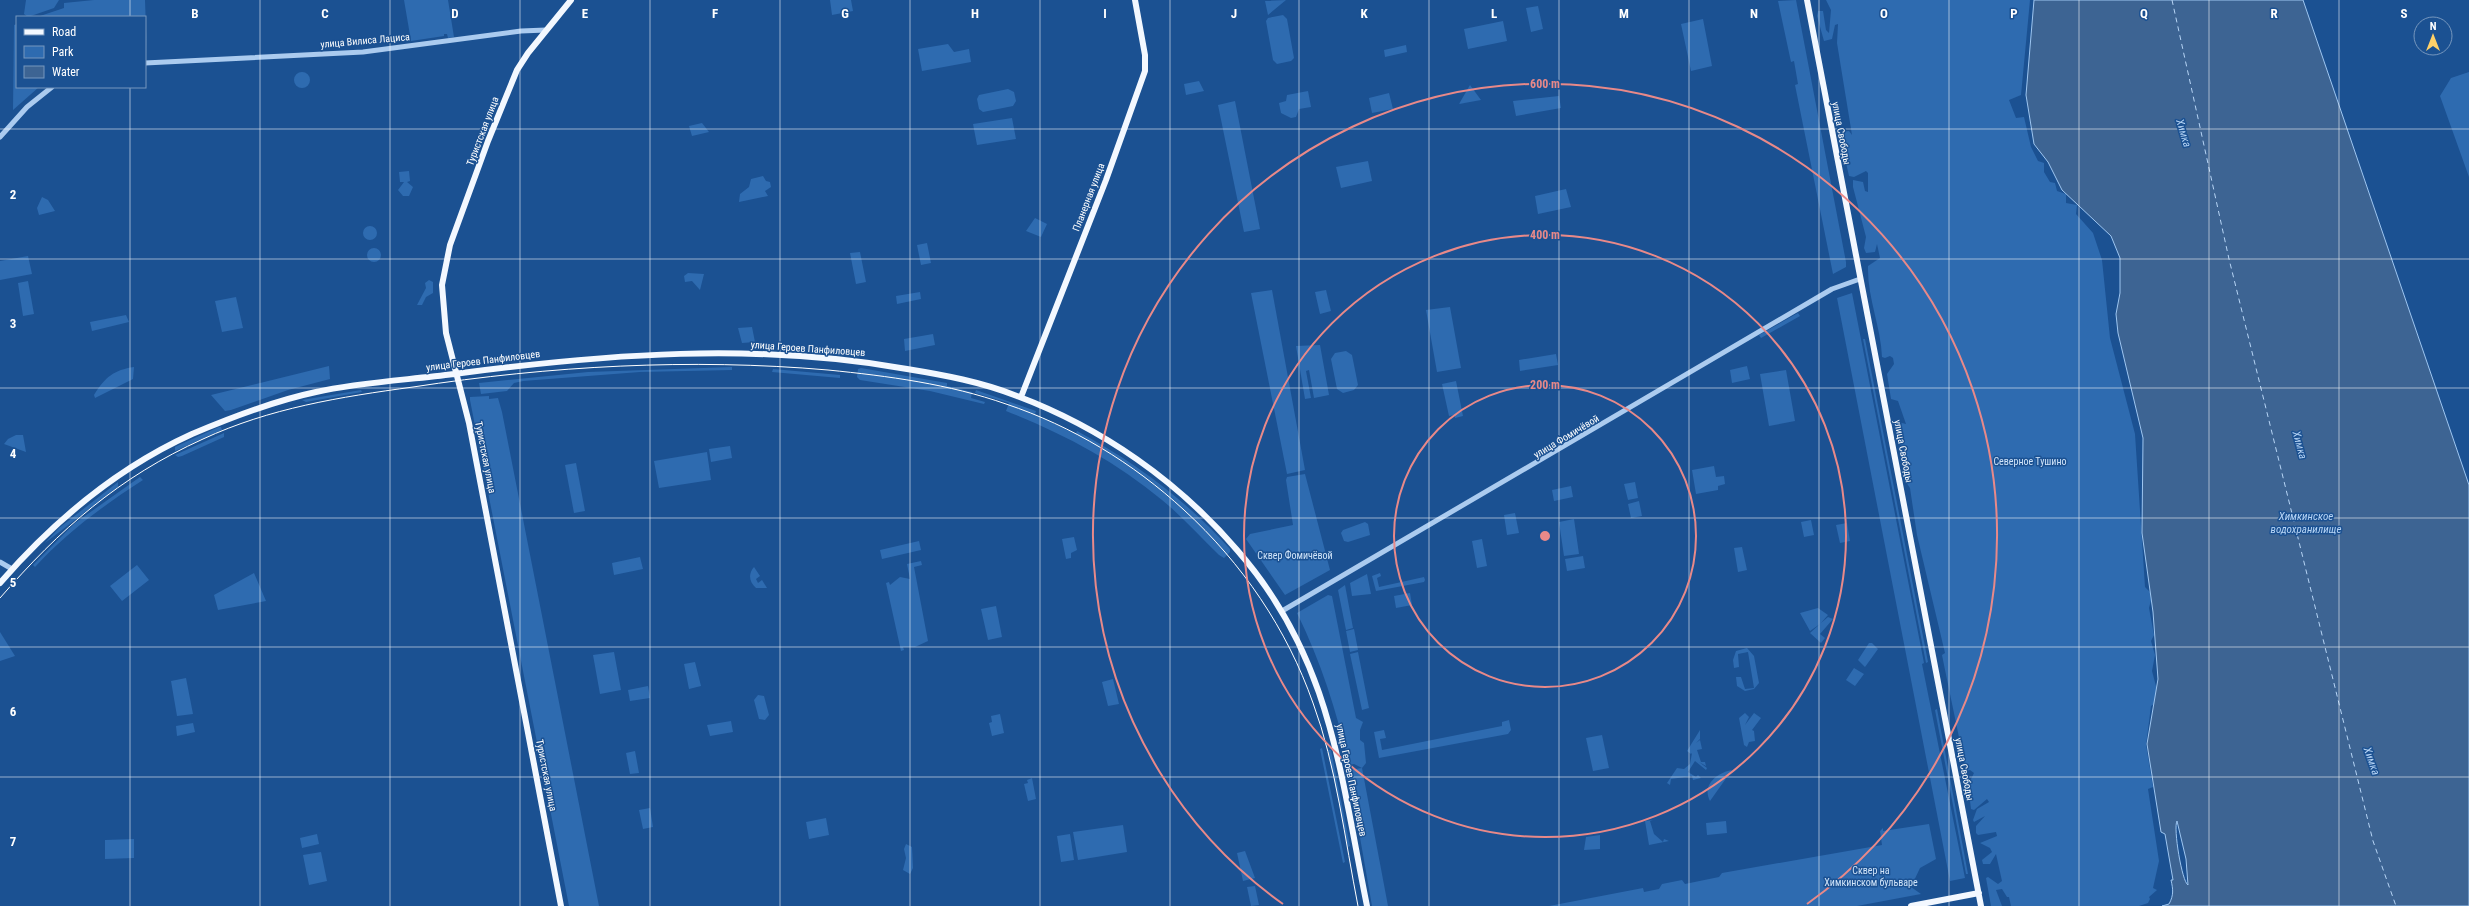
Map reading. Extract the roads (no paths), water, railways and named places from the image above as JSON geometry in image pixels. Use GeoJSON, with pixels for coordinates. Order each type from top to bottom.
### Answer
{"type":"FeatureCollection","features":[{"type":"Feature","properties":{"kind":"main road"},"geometry":{"type":"LineString","coordinates":[[546,30],[571,0]]}},
{"type":"Feature","properties":{"kind":"main road","name":"Планерная улица"},"geometry":{"type":"LineString","coordinates":[[1021,397],[1106,180],[1145,71],[1145,55],[1135,0]]}},
{"type":"Feature","properties":{"kind":"main road","name":"улица Свободы"},"geometry":{"type":"LineString","coordinates":[[1807,0],[1981,906]]}},
{"type":"Feature","properties":{"kind":"main road","name":"Туристская улица"},"geometry":{"type":"LineString","coordinates":[[546,30],[522,61],[506,95],[446,257],[442,277],[442,302],[456,373],[469,423],[561,906]]}},
{"type":"Feature","properties":{"kind":"main road","name":"улица Героев Панфиловцев"},"geometry":{"type":"LineString","coordinates":[[0,583],[49,531],[99,490],[147,458],[188,436],[238,415],[301,395],[556,360],[632,354],[732,352],[872,363],[943,375],[1021,397],[1080,424],[1126,451],[1157,473],[1205,515],[1234,546],[1282,612],[1315,679],[1333,733],[1367,906]]}},
{"type":"Feature","properties":{"kind":"main road"},"geometry":{"type":"LineString","coordinates":[[1912,906],[1979,893]]}},
{"type":"Feature","properties":{"kind":"street","name":"улица Вилиса Лациса"},"geometry":{"type":"LineString","coordinates":[[146,63],[364,52],[521,31],[546,30]]}},
{"type":"Feature","properties":{"kind":"street"},"geometry":{"type":"LineString","coordinates":[[0,137],[27,107],[51,88]]}},
{"type":"Feature","properties":{"kind":"street","name":"улица Фомичёвой"},"geometry":{"type":"LineString","coordinates":[[1282,612],[1832,289],[1860,279]]}},
{"type":"Feature","properties":{"kind":"street"},"geometry":{"type":"LineString","coordinates":[[0,562],[12,569]]}},
{"type":"Feature","properties":{"kind":"water","name":"Химкинское водохранилище"},"geometry":{"type":"Polygon","coordinates":[[[2034,0],[2303,0],[2469,485],[2469,906],[2162,906],[2169,904],[2171,901],[2173,892],[2171,880],[2173,880],[2165,834],[2161,832],[2147,744],[2158,679],[2153,612],[2142,533],[2143,438],[2118,333],[2116,314],[2120,293],[2120,258],[2111,236],[2062,190],[2048,162],[2034,144],[2026,95],[2034,0]],[[2177,821],[2176,834],[2179,854],[2183,875],[2188,885],[2186,859],[2177,821]]]}},
{"type":"Feature","properties":{"kind":"tram line"},"geometry":{"type":"LineString","coordinates":[[0,598],[45,549],[68,527],[92,507],[144,470],[173,454],[228,428],[254,419],[306,405],[359,395],[465,380],[568,369],[620,366],[776,366],[873,375],[963,391],[1006,404],[1054,423],[1078,435],[1123,462],[1184,510],[1225,552],[1243,575],[1276,623],[1290,649],[1313,703],[1334,777],[1358,906]]}},
{"type":"Feature","properties":{"kind":"water label","name":"Химка"},"geometry":{"type":"Point","coordinates":[2184,133]}},
{"type":"Feature","properties":{"kind":"water label","name":"Химка"},"geometry":{"type":"Point","coordinates":[2300,445]}},
{"type":"Feature","properties":{"kind":"water label","name":"Химка"},"geometry":{"type":"Point","coordinates":[2372,761]}},
{"type":"Feature","properties":{"kind":"park label","name":"Северное Тушино"},"geometry":{"type":"Point","coordinates":[2030,461]}},
{"type":"Feature","properties":{"kind":"park label","name":"Сквер Фомичёвой"},"geometry":{"type":"Point","coordinates":[1295,555]}},
{"type":"Feature","properties":{"kind":"park label","name":"Сквер на Химкинском бульваре"},"geometry":{"type":"Point","coordinates":[1871,876]}}]}
